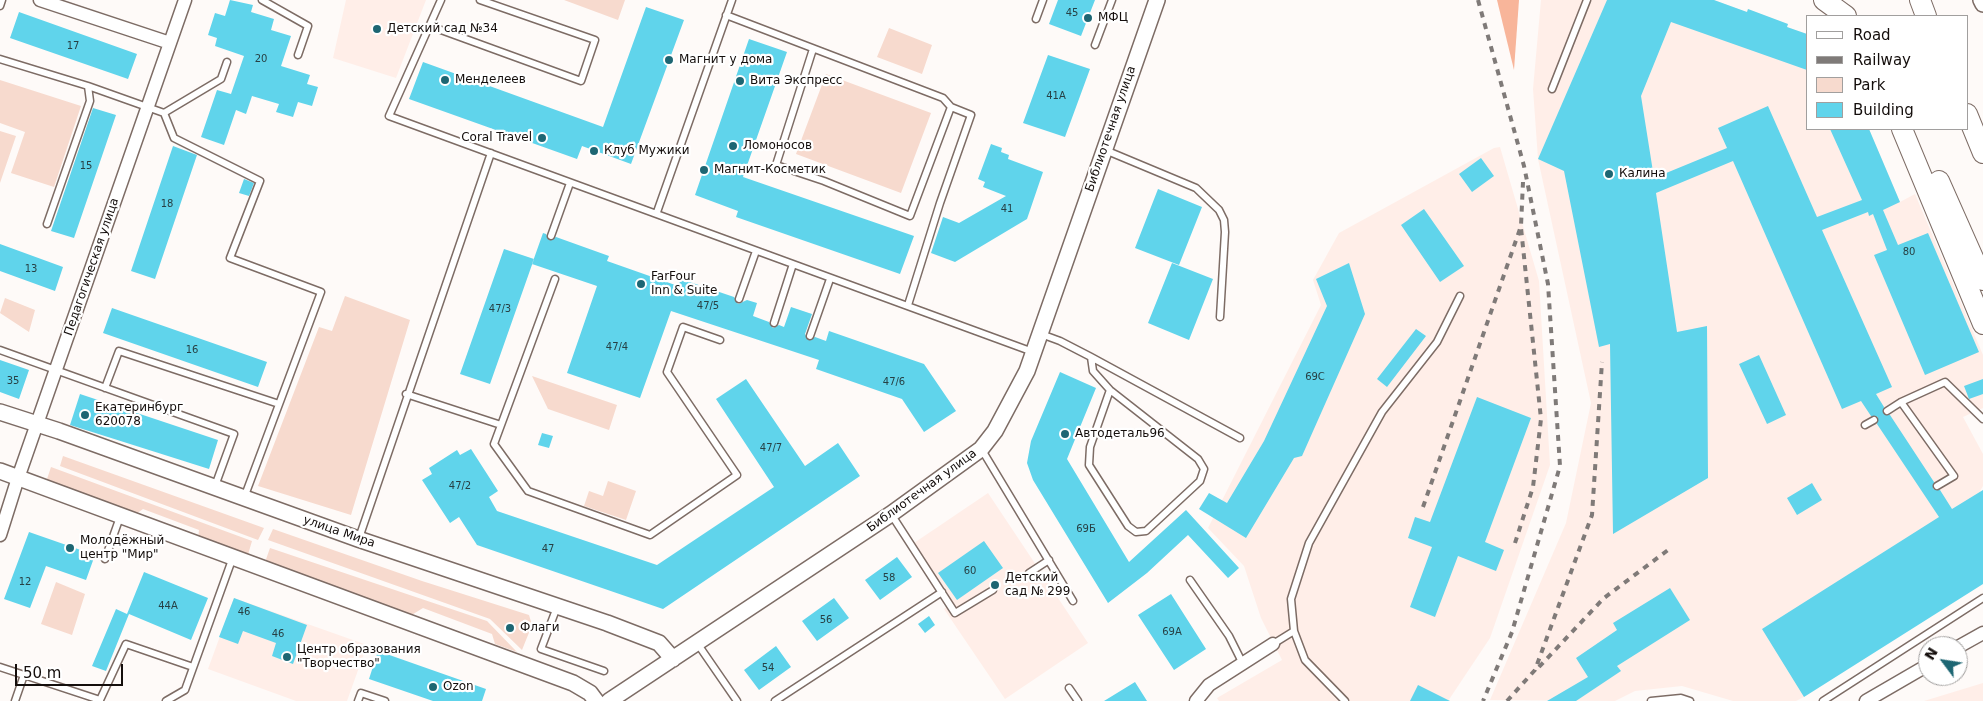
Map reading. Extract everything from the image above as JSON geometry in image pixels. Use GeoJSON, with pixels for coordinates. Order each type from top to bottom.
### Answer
{"type":"FeatureCollection","features":[{"type":"Feature","properties":{"kind":"main road"},"geometry":{"type":"LineString","coordinates":[[1824,0],[1844,15]]}},
{"type":"Feature","properties":{"kind":"main road"},"geometry":{"type":"LineString","coordinates":[[1920,0],[1926,15]]}},
{"type":"Feature","properties":{"kind":"main road"},"geometry":{"type":"LineString","coordinates":[[1968,116],[1983,153]]}},
{"type":"Feature","properties":{"kind":"main road"},"geometry":{"type":"LineString","coordinates":[[1902,130],[1983,324]]}},
{"type":"Feature","properties":{"kind":"main road"},"geometry":{"type":"LineString","coordinates":[[1915,130],[1983,280]]}},
{"type":"Feature","properties":{"kind":"street"},"geometry":{"type":"LineString","coordinates":[[40,0],[170,42]]}},
{"type":"Feature","properties":{"kind":"street","name":"Педагогическая улица"},"geometry":{"type":"LineString","coordinates":[[0,535],[18,478],[185,0]]}},
{"type":"Feature","properties":{"kind":"street","name":"Библиотечная улица"},"geometry":{"type":"LineString","coordinates":[[609,701],[892,514],[981,448],[1007,412],[1027,371],[1157,0]]}},
{"type":"Feature","properties":{"kind":"street"},"geometry":{"type":"LineString","coordinates":[[1981,0],[1983,4]]}},
{"type":"Feature","properties":{"kind":"street","name":"улица Мира"},"geometry":{"type":"LineString","coordinates":[[0,412],[358,539],[659,642],[673,659]]}},
{"type":"Feature","properties":{"kind":"street"},"geometry":{"type":"LineString","coordinates":[[0,471],[120,517],[573,683],[590,693],[596,701]]}},
{"type":"Feature","properties":{"kind":"street"},"geometry":{"type":"LineString","coordinates":[[1968,641],[1983,633]]}},
{"type":"Feature","properties":{"kind":"street"},"geometry":{"type":"LineString","coordinates":[[1196,701],[1209,685],[1273,644]]}},
{"type":"Feature","properties":{"kind":"street"},"geometry":{"type":"LineString","coordinates":[[1866,701],[1918,671]]}},
{"type":"Feature","properties":{"kind":"lane"},"geometry":{"type":"LineString","coordinates":[[0,6],[2,0]]}},
{"type":"Feature","properties":{"kind":"lane"},"geometry":{"type":"LineString","coordinates":[[262,0],[308,26],[298,55]]}},
{"type":"Feature","properties":{"kind":"lane"},"geometry":{"type":"LineString","coordinates":[[441,0],[389,116],[570,183],[657,212],[830,279],[908,305],[1034,352]]}},
{"type":"Feature","properties":{"kind":"lane"},"geometry":{"type":"LineString","coordinates":[[430,26],[582,81],[595,40],[480,0]]}},
{"type":"Feature","properties":{"kind":"lane"},"geometry":{"type":"LineString","coordinates":[[657,212],[732,0]]}},
{"type":"Feature","properties":{"kind":"lane"},"geometry":{"type":"LineString","coordinates":[[1036,19],[1043,0]]}},
{"type":"Feature","properties":{"kind":"lane"},"geometry":{"type":"LineString","coordinates":[[1095,45],[1112,0]]}},
{"type":"Feature","properties":{"kind":"lane"},"geometry":{"type":"LineString","coordinates":[[1552,89],[1587,0]]}},
{"type":"Feature","properties":{"kind":"lane"},"geometry":{"type":"LineString","coordinates":[[726,15],[943,98],[951,107],[971,115],[940,203],[908,305]]}},
{"type":"Feature","properties":{"kind":"lane"},"geometry":{"type":"LineString","coordinates":[[813,49],[776,165],[910,216],[951,107]]}},
{"type":"Feature","properties":{"kind":"lane"},"geometry":{"type":"LineString","coordinates":[[0,60],[88,86],[164,113],[174,138],[260,181],[230,258],[321,292],[244,498]]}},
{"type":"Feature","properties":{"kind":"lane"},"geometry":{"type":"LineString","coordinates":[[164,113],[221,78],[227,62]]}},
{"type":"Feature","properties":{"kind":"lane"},"geometry":{"type":"LineString","coordinates":[[47,224],[90,101],[88,86]]}},
{"type":"Feature","properties":{"kind":"lane"},"geometry":{"type":"LineString","coordinates":[[1104,150],[1196,188],[1218,210],[1224,220],[1225,232],[1220,317]]}},
{"type":"Feature","properties":{"kind":"lane"},"geometry":{"type":"LineString","coordinates":[[358,539],[406,394],[491,153]]}},
{"type":"Feature","properties":{"kind":"lane"},"geometry":{"type":"LineString","coordinates":[[550,236],[570,183]]}},
{"type":"Feature","properties":{"kind":"lane"},"geometry":{"type":"LineString","coordinates":[[739,299],[756,251]]}},
{"type":"Feature","properties":{"kind":"lane"},"geometry":{"type":"LineString","coordinates":[[774,323],[793,264]]}},
{"type":"Feature","properties":{"kind":"lane"},"geometry":{"type":"LineString","coordinates":[[555,279],[494,444],[528,492],[650,535],[737,475],[667,372],[683,327],[720,340]]}},
{"type":"Feature","properties":{"kind":"lane"},"geometry":{"type":"LineString","coordinates":[[810,336],[830,279]]}},
{"type":"Feature","properties":{"kind":"lane"},"geometry":{"type":"LineString","coordinates":[[1346,701],[1305,660],[1294,631],[1291,599],[1310,543],[1382,412],[1437,342],[1460,296]]}},
{"type":"Feature","properties":{"kind":"lane"},"geometry":{"type":"LineString","coordinates":[[1040,334],[1060,341],[1091,357],[1240,438]]}},
{"type":"Feature","properties":{"kind":"lane"},"geometry":{"type":"LineString","coordinates":[[0,350],[234,434],[214,487]]}},
{"type":"Feature","properties":{"kind":"lane"},"geometry":{"type":"LineString","coordinates":[[105,388],[119,351],[279,404]]}},
{"type":"Feature","properties":{"kind":"lane"},"geometry":{"type":"LineString","coordinates":[[1091,357],[1093,371],[1110,390],[1198,459],[1204,469],[1200,481],[1146,531],[1136,532],[1128,526],[1089,465],[1090,447],[1110,390]]}},
{"type":"Feature","properties":{"kind":"lane"},"geometry":{"type":"LineString","coordinates":[[1887,411],[1901,402],[1945,382],[1983,419]]}},
{"type":"Feature","properties":{"kind":"lane"},"geometry":{"type":"LineString","coordinates":[[406,394],[501,426]]}},
{"type":"Feature","properties":{"kind":"lane"},"geometry":{"type":"LineString","coordinates":[[1901,402],[1954,476],[1937,486]]}},
{"type":"Feature","properties":{"kind":"lane"},"geometry":{"type":"LineString","coordinates":[[1865,425],[1874,420]]}},
{"type":"Feature","properties":{"kind":"lane"},"geometry":{"type":"LineString","coordinates":[[981,448],[1073,601]]}},
{"type":"Feature","properties":{"kind":"lane"},"geometry":{"type":"LineString","coordinates":[[892,514],[955,613],[993,590]]}},
{"type":"Feature","properties":{"kind":"lane"},"geometry":{"type":"LineString","coordinates":[[105,559],[120,517]]}},
{"type":"Feature","properties":{"kind":"lane"},"geometry":{"type":"LineString","coordinates":[[166,701],[185,690],[232,557]]}},
{"type":"Feature","properties":{"kind":"lane"},"geometry":{"type":"LineString","coordinates":[[1029,573],[1049,560]]}},
{"type":"Feature","properties":{"kind":"lane"},"geometry":{"type":"LineString","coordinates":[[1190,580],[1229,636],[1243,664]]}},
{"type":"Feature","properties":{"kind":"lane"},"geometry":{"type":"LineString","coordinates":[[778,700],[942,592]]}},
{"type":"Feature","properties":{"kind":"lane"},"geometry":{"type":"LineString","coordinates":[[1823,701],[1983,598]]}},
{"type":"Feature","properties":{"kind":"lane"},"geometry":{"type":"LineString","coordinates":[[558,606],[541,649],[604,672]]}},
{"type":"Feature","properties":{"kind":"lane"},"geometry":{"type":"LineString","coordinates":[[1273,644],[1294,631]]}},
{"type":"Feature","properties":{"kind":"lane"},"geometry":{"type":"LineString","coordinates":[[697,643],[737,701]]}},
{"type":"Feature","properties":{"kind":"lane"},"geometry":{"type":"LineString","coordinates":[[0,667],[100,700],[126,644],[193,667]]}},
{"type":"Feature","properties":{"kind":"lane"},"geometry":{"type":"LineString","coordinates":[[15,701],[24,675]]}},
{"type":"Feature","properties":{"kind":"lane"},"geometry":{"type":"LineString","coordinates":[[1070,688],[1078,701]]}},
{"type":"Feature","properties":{"kind":"lane"},"geometry":{"type":"LineString","coordinates":[[358,701],[361,692],[385,701]]}},
{"type":"Feature","properties":{"kind":"lane"},"geometry":{"type":"LineString","coordinates":[[1651,701],[1680,698],[1690,701]]}},
{"type":"Feature","properties":{"kind":"shaded area","name":"Детский сад №34"},"geometry":{"type":"Polygon","coordinates":[[[346,0],[426,0],[396,78],[333,58],[346,0]]]}},
{"type":"Feature","properties":{"kind":"shaded area"},"geometry":{"type":"Polygon","coordinates":[[[1497,0],[1519,0],[1514,70],[1497,0]]]}},
{"type":"Feature","properties":{"kind":"shaded area"},"geometry":{"type":"Polygon","coordinates":[[[1541,0],[1714,0],[1746,12],[1748,9],[1788,24],[1787,27],[1806,34],[1806,130],[1869,130],[1900,202],[1915,194],[1983,355],[1983,408],[1963,417],[1983,454],[1983,486],[1980,491],[1983,496],[1804,697],[1796,701],[1733,701],[1682,686],[1635,691],[1615,701],[1490,700],[1566,523],[1591,403],[1538,159],[1533,89],[1541,0]]]}},
{"type":"Feature","properties":{"kind":"shaded area"},"geometry":{"type":"Polygon","coordinates":[[[1500,147],[1539,281],[1550,465],[1490,638],[1448,701],[1219,701],[1217,698],[1282,660],[1261,618],[1244,566],[1208,528],[1321,305],[1313,280],[1339,233],[1494,148],[1500,147]]]}},
{"type":"Feature","properties":{"kind":"shaded area","name":"Детский сад № 299"},"geometry":{"type":"Polygon","coordinates":[[[988,493],[1088,643],[1005,699],[944,609],[953,602],[914,543],[988,493]]]}},
{"type":"Feature","properties":{"kind":"shaded area","name":"Центр образования \"Творчество\""},"geometry":{"type":"Polygon","coordinates":[[[234,598],[367,645],[347,701],[296,701],[208,669],[234,598]]]}},
{"type":"Feature","properties":{"kind":"shaded area"},"geometry":{"type":"Polygon","coordinates":[[[1983,683],[1983,701],[1924,701],[1983,683]]]}},
{"type":"Feature","properties":{"kind":"green space"},"geometry":{"type":"Polygon","coordinates":[[[564,0],[625,0],[618,20],[564,0]]]}},
{"type":"Feature","properties":{"kind":"green space"},"geometry":{"type":"Polygon","coordinates":[[[889,28],[932,45],[922,74],[877,57],[889,28]]]}},
{"type":"Feature","properties":{"kind":"green space"},"geometry":{"type":"Polygon","coordinates":[[[826,74],[931,113],[901,193],[796,154],[826,74]]]}},
{"type":"Feature","properties":{"kind":"green space"},"geometry":{"type":"Polygon","coordinates":[[[0,80],[81,106],[54,187],[11,173],[25,132],[0,123],[0,80]]]}},
{"type":"Feature","properties":{"kind":"green space"},"geometry":{"type":"Polygon","coordinates":[[[0,131],[16,136],[0,183],[0,131]]]}},
{"type":"Feature","properties":{"kind":"green space"},"geometry":{"type":"Polygon","coordinates":[[[345,296],[410,320],[351,515],[258,486],[319,327],[332,331],[345,296]]]}},
{"type":"Feature","properties":{"kind":"green space"},"geometry":{"type":"Polygon","coordinates":[[[5,298],[35,310],[29,332],[0,313],[5,298]]]}},
{"type":"Feature","properties":{"kind":"green space"},"geometry":{"type":"Polygon","coordinates":[[[532,376],[617,405],[609,430],[548,409],[532,376]]]}},
{"type":"Feature","properties":{"kind":"green space"},"geometry":{"type":"Polygon","coordinates":[[[63,456],[264,528],[258,540],[60,466],[63,456]]]}},
{"type":"Feature","properties":{"kind":"green space"},"geometry":{"type":"Polygon","coordinates":[[[51,467],[252,541],[247,558],[198,539],[199,530],[143,509],[132,517],[45,485],[51,467]]]}},
{"type":"Feature","properties":{"kind":"green space"},"geometry":{"type":"Polygon","coordinates":[[[608,481],[636,491],[626,520],[584,506],[589,491],[603,496],[608,481]]]}},
{"type":"Feature","properties":{"kind":"green space"},"geometry":{"type":"Polygon","coordinates":[[[273,529],[422,581],[529,615],[532,625],[522,650],[490,619],[268,540],[273,529]]]}},
{"type":"Feature","properties":{"kind":"green space"},"geometry":{"type":"Polygon","coordinates":[[[270,548],[487,621],[517,652],[495,644],[492,634],[423,608],[410,616],[264,565],[270,548]]]}},
{"type":"Feature","properties":{"kind":"green space"},"geometry":{"type":"Polygon","coordinates":[[[56,582],[85,594],[72,635],[41,624],[56,582]]]}},
{"type":"Feature","properties":{"kind":"building"},"geometry":{"type":"Polygon","coordinates":[[[230,0],[253,5],[251,12],[274,19],[271,30],[291,36],[281,66],[310,75],[307,84],[318,87],[312,106],[298,102],[293,117],[276,112],[279,104],[252,96],[246,114],[236,110],[224,145],[201,137],[217,90],[231,94],[244,56],[215,46],[217,38],[208,35],[215,13],[225,16],[230,0]]]}},
{"type":"Feature","properties":{"kind":"building"},"geometry":{"type":"Polygon","coordinates":[[[1058,0],[1095,0],[1081,36],[1049,24],[1058,0]]]}},
{"type":"Feature","properties":{"kind":"building"},"geometry":{"type":"Polygon","coordinates":[[[1607,0],[1714,0],[1747,12],[1748,9],[1788,24],[1787,27],[1806,34],[1806,70],[1671,22],[1641,96],[1654,178],[1727,148],[1718,128],[1768,106],[1817,217],[1862,200],[1830,130],[1869,130],[1900,202],[1883,210],[1898,245],[1928,233],[1979,352],[1925,375],[1874,255],[1887,250],[1873,214],[1869,216],[1868,212],[1822,230],[1892,387],[1876,394],[1884,407],[1883,413],[1890,415],[1934,482],[1933,489],[1940,490],[1952,509],[1983,490],[1983,584],[1804,697],[1762,629],[1939,517],[1877,424],[1878,417],[1871,416],[1861,401],[1842,409],[1733,161],[1656,193],[1677,332],[1707,326],[1708,478],[1613,534],[1610,344],[1599,347],[1564,171],[1538,159],[1607,0]]]}},
{"type":"Feature","properties":{"kind":"building","name":"Менделеев"},"geometry":{"type":"Polygon","coordinates":[[[646,7],[684,20],[631,164],[582,146],[577,159],[409,99],[423,62],[603,127],[646,7]]]}},
{"type":"Feature","properties":{"kind":"building"},"geometry":{"type":"Polygon","coordinates":[[[19,12],[137,54],[128,79],[10,38],[19,12]]]}},
{"type":"Feature","properties":{"kind":"building","name":"Ломоносов"},"geometry":{"type":"Polygon","coordinates":[[[749,39],[787,52],[743,177],[914,236],[900,274],[736,217],[738,211],[695,195],[749,39]]]}},
{"type":"Feature","properties":{"kind":"building"},"geometry":{"type":"Polygon","coordinates":[[[1048,55],[1090,69],[1065,137],[1023,123],[1048,55]]]}},
{"type":"Feature","properties":{"kind":"building"},"geometry":{"type":"Polygon","coordinates":[[[93,108],[116,115],[74,238],[51,231],[93,108]]]}},
{"type":"Feature","properties":{"kind":"building"},"geometry":{"type":"Polygon","coordinates":[[[991,144],[1002,148],[1001,152],[1009,155],[1008,159],[1043,172],[1027,219],[955,262],[931,253],[943,217],[959,223],[1006,196],[983,187],[985,182],[978,179],[991,144]]]}},
{"type":"Feature","properties":{"kind":"building"},"geometry":{"type":"Polygon","coordinates":[[[173,146],[197,155],[155,279],[131,271],[173,146]]]}},
{"type":"Feature","properties":{"kind":"building"},"geometry":{"type":"Polygon","coordinates":[[[1481,158],[1494,176],[1472,192],[1459,174],[1481,158]]]}},
{"type":"Feature","properties":{"kind":"building"},"geometry":{"type":"Polygon","coordinates":[[[244,179],[254,183],[249,196],[239,193],[244,179]]]}},
{"type":"Feature","properties":{"kind":"building"},"geometry":{"type":"Polygon","coordinates":[[[1158,189],[1202,207],[1179,265],[1135,248],[1158,189]]]}},
{"type":"Feature","properties":{"kind":"building"},"geometry":{"type":"Polygon","coordinates":[[[1424,209],[1464,266],[1440,282],[1401,225],[1424,209]]]}},
{"type":"Feature","properties":{"kind":"building"},"geometry":{"type":"Polygon","coordinates":[[[543,233],[546,234],[549,240],[556,237],[609,256],[607,261],[678,286],[681,279],[734,297],[738,304],[747,300],[757,303],[753,316],[769,322],[773,328],[779,325],[784,327],[791,307],[812,314],[805,334],[808,340],[815,337],[826,341],[829,331],[924,364],[956,411],[924,432],[902,399],[816,369],[819,360],[671,311],[640,398],[567,373],[597,286],[532,264],[543,233]]]}},
{"type":"Feature","properties":{"kind":"building"},"geometry":{"type":"Polygon","coordinates":[[[0,244],[63,267],[55,291],[0,271],[0,244]]]}},
{"type":"Feature","properties":{"kind":"building"},"geometry":{"type":"Polygon","coordinates":[[[504,249],[534,259],[490,384],[460,374],[504,249]]]}},
{"type":"Feature","properties":{"kind":"building"},"geometry":{"type":"Polygon","coordinates":[[[1172,263],[1213,279],[1189,340],[1148,323],[1172,263]]]}},
{"type":"Feature","properties":{"kind":"building"},"geometry":{"type":"Polygon","coordinates":[[[1349,263],[1365,314],[1302,456],[1294,458],[1246,538],[1199,509],[1209,493],[1227,503],[1264,441],[1327,306],[1316,279],[1349,263]]]}},
{"type":"Feature","properties":{"kind":"building"},"geometry":{"type":"Polygon","coordinates":[[[112,308],[267,362],[258,387],[103,333],[112,308]]]}},
{"type":"Feature","properties":{"kind":"building"},"geometry":{"type":"Polygon","coordinates":[[[1416,329],[1426,336],[1387,387],[1377,379],[1416,329]]]}},
{"type":"Feature","properties":{"kind":"building"},"geometry":{"type":"Polygon","coordinates":[[[1759,355],[1786,415],[1767,424],[1739,364],[1759,355]]]}},
{"type":"Feature","properties":{"kind":"building"},"geometry":{"type":"Polygon","coordinates":[[[0,360],[29,370],[19,399],[0,392],[0,360]]]}},
{"type":"Feature","properties":{"kind":"building"},"geometry":{"type":"Polygon","coordinates":[[[1060,372],[1096,388],[1067,459],[1129,562],[1186,510],[1239,568],[1228,578],[1188,535],[1147,573],[1108,603],[1033,480],[1027,463],[1031,441],[1060,372]]]}},
{"type":"Feature","properties":{"kind":"building"},"geometry":{"type":"Polygon","coordinates":[[[746,379],[805,466],[838,443],[860,476],[663,609],[477,545],[459,517],[450,523],[422,480],[432,474],[429,468],[457,450],[460,455],[471,449],[498,491],[489,497],[497,511],[657,565],[774,487],[716,399],[746,379]]]}},
{"type":"Feature","properties":{"kind":"building"},"geometry":{"type":"Polygon","coordinates":[[[1983,379],[1983,394],[1969,399],[1964,386],[1983,379]]]}},
{"type":"Feature","properties":{"kind":"building"},"geometry":{"type":"Polygon","coordinates":[[[80,394],[218,440],[209,469],[70,425],[80,394]]]}},
{"type":"Feature","properties":{"kind":"building"},"geometry":{"type":"Polygon","coordinates":[[[1477,397],[1531,418],[1485,542],[1504,550],[1496,571],[1458,556],[1435,617],[1410,607],[1432,547],[1408,538],[1415,517],[1430,522],[1477,397]]]}},
{"type":"Feature","properties":{"kind":"building"},"geometry":{"type":"Polygon","coordinates":[[[542,433],[553,436],[549,448],[538,445],[542,433]]]}},
{"type":"Feature","properties":{"kind":"building"},"geometry":{"type":"Polygon","coordinates":[[[1812,483],[1822,500],[1797,515],[1787,498],[1812,483]]]}},
{"type":"Feature","properties":{"kind":"building"},"geometry":{"type":"Polygon","coordinates":[[[29,532],[95,555],[86,580],[46,566],[30,608],[4,599],[29,532]]]}},
{"type":"Feature","properties":{"kind":"building"},"geometry":{"type":"Polygon","coordinates":[[[984,541],[1003,568],[957,600],[938,573],[984,541]]]}},
{"type":"Feature","properties":{"kind":"building"},"geometry":{"type":"Polygon","coordinates":[[[897,557],[912,577],[880,600],[865,580],[897,557]]]}},
{"type":"Feature","properties":{"kind":"building"},"geometry":{"type":"Polygon","coordinates":[[[144,572],[208,598],[191,640],[129,614],[106,671],[92,666],[116,609],[127,614],[144,572]]]}},
{"type":"Feature","properties":{"kind":"building"},"geometry":{"type":"Polygon","coordinates":[[[1670,588],[1690,620],[1617,666],[1621,671],[1576,701],[1547,701],[1588,677],[1576,658],[1617,630],[1613,623],[1670,588]]]}},
{"type":"Feature","properties":{"kind":"building"},"geometry":{"type":"Polygon","coordinates":[[[1171,594],[1206,649],[1174,670],[1138,615],[1171,594]]]}},
{"type":"Feature","properties":{"kind":"building"},"geometry":{"type":"Polygon","coordinates":[[[234,598],[307,625],[293,664],[272,656],[276,643],[243,631],[238,644],[219,637],[234,598]]]}},
{"type":"Feature","properties":{"kind":"building"},"geometry":{"type":"Polygon","coordinates":[[[834,598],[849,618],[817,641],[802,621],[834,598]]]}},
{"type":"Feature","properties":{"kind":"building"},"geometry":{"type":"Polygon","coordinates":[[[929,616],[935,625],[925,633],[918,624],[929,616]]]}},
{"type":"Feature","properties":{"kind":"building"},"geometry":{"type":"Polygon","coordinates":[[[776,646],[791,667],[759,690],[744,670],[776,646]]]}},
{"type":"Feature","properties":{"kind":"building"},"geometry":{"type":"Polygon","coordinates":[[[378,651],[486,689],[482,701],[433,701],[369,679],[378,651]]]}},
{"type":"Feature","properties":{"kind":"building"},"geometry":{"type":"Polygon","coordinates":[[[1135,682],[1147,701],[1104,701],[1135,682]]]}},
{"type":"Feature","properties":{"kind":"building"},"geometry":{"type":"Polygon","coordinates":[[[1418,685],[1450,701],[1410,701],[1418,685]]]}},
{"type":"Feature","properties":{"kind":"railway"},"geometry":{"type":"LineString","coordinates":[[1478,0],[1524,166],[1548,284],[1560,466],[1512,632],[1483,701]]}},
{"type":"Feature","properties":{"kind":"railway"},"geometry":{"type":"LineString","coordinates":[[1423,507],[1521,226],[1523,182]]}},
{"type":"Feature","properties":{"kind":"railway"},"geometry":{"type":"LineString","coordinates":[[1515,543],[1533,487],[1541,419],[1521,228]]}},
{"type":"Feature","properties":{"kind":"railway"},"geometry":{"type":"LineString","coordinates":[[1507,701],[1535,670],[1592,515],[1602,362]]}},
{"type":"Feature","properties":{"kind":"railway"},"geometry":{"type":"LineString","coordinates":[[1539,667],[1604,598],[1668,550]]}},
{"type":"Feature","properties":{"kind":"place","name":"МФЦ"},"geometry":{"type":"Point","coordinates":[1088,18]}},
{"type":"Feature","properties":{"kind":"place","name":"Детский сад №34"},"geometry":{"type":"Point","coordinates":[377,29]}},
{"type":"Feature","properties":{"kind":"place","name":"Магнит у дома"},"geometry":{"type":"Point","coordinates":[669,60]}},
{"type":"Feature","properties":{"kind":"place","name":"Менделеев"},"geometry":{"type":"Point","coordinates":[445,80]}},
{"type":"Feature","properties":{"kind":"place","name":"Вита Экспресс"},"geometry":{"type":"Point","coordinates":[740,81]}},
{"type":"Feature","properties":{"kind":"place","name":"Coral Travel"},"geometry":{"type":"Point","coordinates":[542,138]}},
{"type":"Feature","properties":{"kind":"place","name":"Ломоносов"},"geometry":{"type":"Point","coordinates":[733,146]}},
{"type":"Feature","properties":{"kind":"place","name":"Клуб Мужики"},"geometry":{"type":"Point","coordinates":[594,151]}},
{"type":"Feature","properties":{"kind":"place","name":"Магнит-Косметик"},"geometry":{"type":"Point","coordinates":[704,170]}},
{"type":"Feature","properties":{"kind":"place","name":"Калина"},"geometry":{"type":"Point","coordinates":[1609,174]}},
{"type":"Feature","properties":{"kind":"place","name":"FarFour Inn & Suite"},"geometry":{"type":"Point","coordinates":[641,284]}},
{"type":"Feature","properties":{"kind":"place","name":"Екатеринбург 620078"},"geometry":{"type":"Point","coordinates":[85,415]}},
{"type":"Feature","properties":{"kind":"place","name":"Автодеталь96"},"geometry":{"type":"Point","coordinates":[1065,434]}},
{"type":"Feature","properties":{"kind":"place","name":"Молодёжный центр \"Мир\""},"geometry":{"type":"Point","coordinates":[70,548]}},
{"type":"Feature","properties":{"kind":"place","name":"Детский сад № 299"},"geometry":{"type":"Point","coordinates":[995,585]}},
{"type":"Feature","properties":{"kind":"place","name":"Флаги"},"geometry":{"type":"Point","coordinates":[510,628]}},
{"type":"Feature","properties":{"kind":"place","name":"Центр образования \"Творчество\""},"geometry":{"type":"Point","coordinates":[287,657]}},
{"type":"Feature","properties":{"kind":"place","name":"Ozon"},"geometry":{"type":"Point","coordinates":[433,687]}}]}
